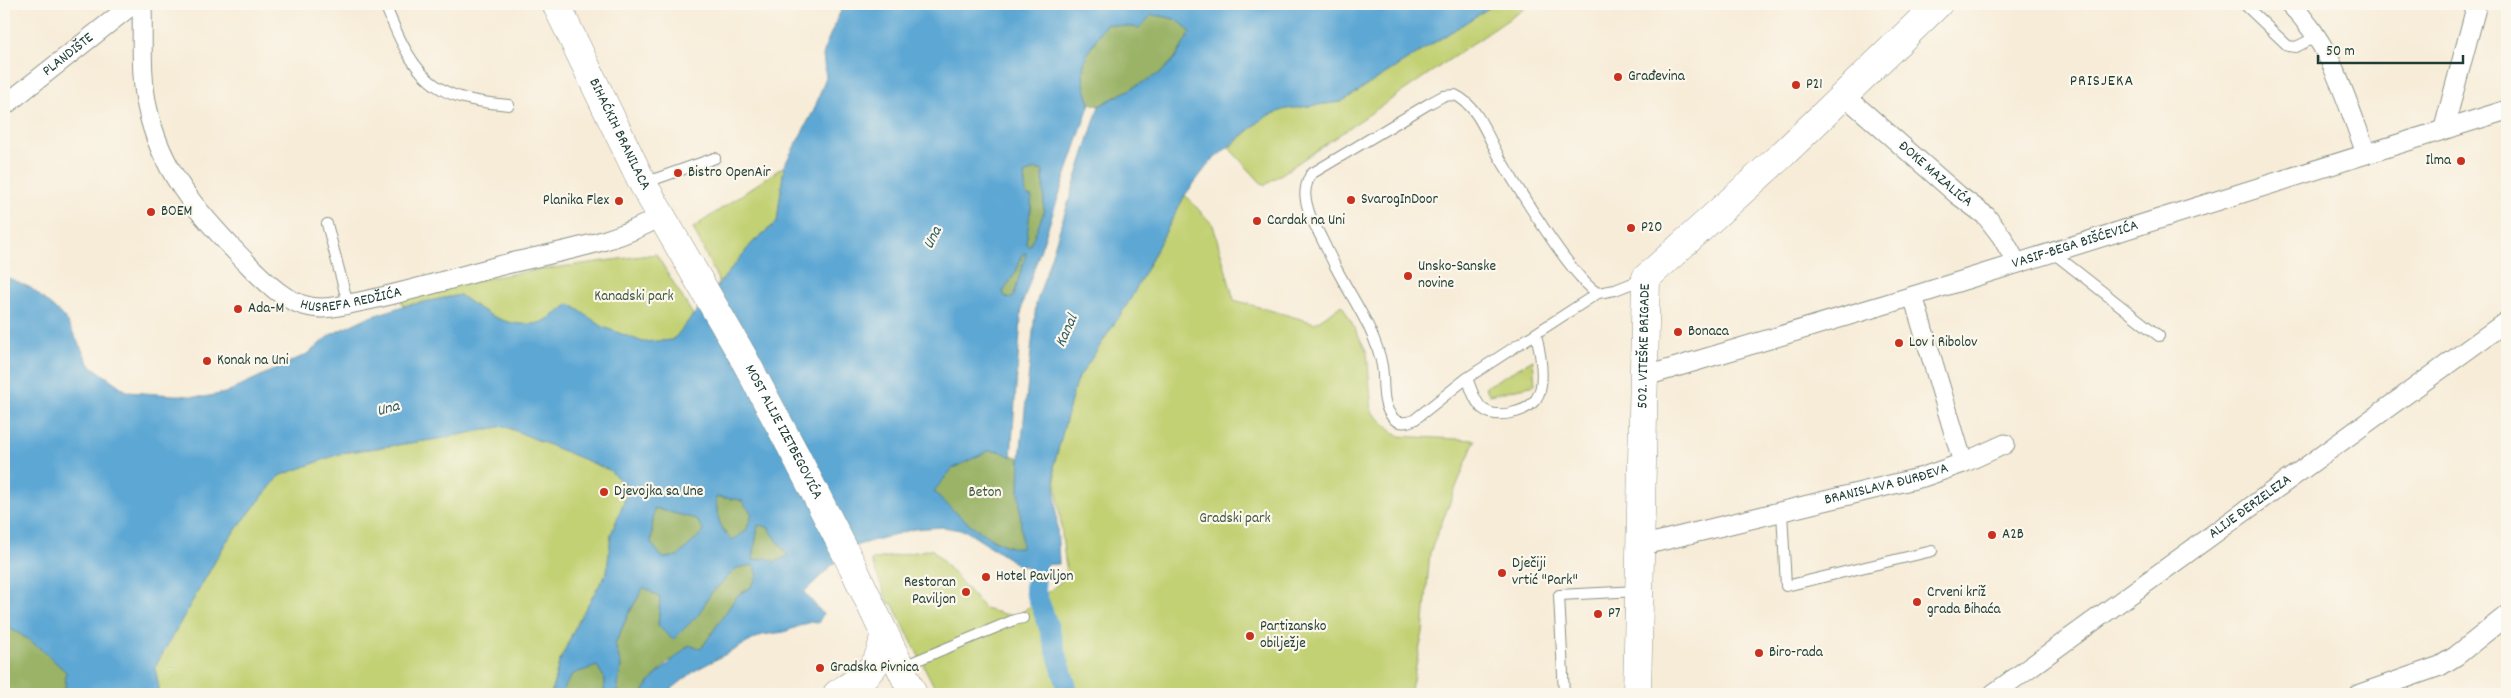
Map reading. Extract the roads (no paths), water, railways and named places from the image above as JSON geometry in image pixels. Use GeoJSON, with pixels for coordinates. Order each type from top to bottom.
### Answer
{"type":"FeatureCollection","features":[{"type":"Feature","properties":{"kind":"main road","name":"BIHAĆKIH BRANILACA"},"geometry":{"type":"LineString","coordinates":[[556,4],[643,184],[688,262]]}},
{"type":"Feature","properties":{"kind":"main road","name":"502. VITEŠKE BRIGADE"},"geometry":{"type":"LineString","coordinates":[[1638,694],[1646,278],[1844,95],[1938,4]]}},
{"type":"Feature","properties":{"kind":"main road","name":"MOST ALIJE IZETBEGOVIĆA"},"geometry":{"type":"LineString","coordinates":[[688,262],[786,438],[872,607],[906,680]]}},
{"type":"Feature","properties":{"kind":"main road"},"geometry":{"type":"LineString","coordinates":[[836,694],[869,673],[880,655],[884,632]]}},
{"type":"Feature","properties":{"kind":"main road"},"geometry":{"type":"LineString","coordinates":[[869,673],[888,672],[906,680]]}},
{"type":"Feature","properties":{"kind":"street","name":"PLANDIŠTE"},"geometry":{"type":"LineString","coordinates":[[4,106],[132,4]]}},
{"type":"Feature","properties":{"kind":"street","name":"HUSREFA REDŽIĆA"},"geometry":{"type":"LineString","coordinates":[[142,4],[143,69],[147,104],[155,137],[183,192],[219,235],[269,286],[294,302],[311,307],[328,308],[348,304],[611,238],[644,226],[661,216]]}},
{"type":"Feature","properties":{"kind":"street"},"geometry":{"type":"LineString","coordinates":[[2290,4],[2301,14],[2329,54],[2366,153]]}},
{"type":"Feature","properties":{"kind":"street"},"geometry":{"type":"LineString","coordinates":[[2444,128],[2477,4]]}},
{"type":"Feature","properties":{"kind":"street","name":"ĐOKE MAZALIĆA"},"geometry":{"type":"LineString","coordinates":[[1844,95],[1958,195],[1986,216],[2002,237],[2016,262]]}},
{"type":"Feature","properties":{"kind":"street","name":"VASIF-BEGA BIŠĆEVIĆA"},"geometry":{"type":"LineString","coordinates":[[1643,377],[1913,296],[2016,262],[2507,110]]}},
{"type":"Feature","properties":{"kind":"street","name":"BRANISLAVA ĐURĐEVA"},"geometry":{"type":"LineString","coordinates":[[1640,546],[1922,477],[1963,462],[1913,296]]}},
{"type":"Feature","properties":{"kind":"street","name":"ALIJE ĐERZELEZA"},"geometry":{"type":"LineString","coordinates":[[1994,694],[2507,321]]}},
{"type":"Feature","properties":{"kind":"street"},"geometry":{"type":"LineString","coordinates":[[1963,462],[2005,444]]}},
{"type":"Feature","properties":{"kind":"street"},"geometry":{"type":"LineString","coordinates":[[2360,694],[2440,666],[2456,656],[2507,615]]}},
{"type":"Feature","properties":{"kind":"lane"},"geometry":{"type":"LineString","coordinates":[[392,4],[386,7],[407,51],[423,74],[437,87],[451,94],[509,105]]}},
{"type":"Feature","properties":{"kind":"lane"},"geometry":{"type":"LineString","coordinates":[[2244,4],[2288,46],[2296,47],[2316,37]]}},
{"type":"Feature","properties":{"kind":"lane"},"geometry":{"type":"LineString","coordinates":[[1598,293],[1583,283],[1561,252],[1501,160],[1471,106],[1455,95],[1443,96],[1430,103],[1311,174],[1304,186],[1305,202],[1311,218],[1376,347],[1382,366],[1383,393],[1393,418],[1405,423],[1414,420],[1467,378],[1598,293],[1615,290],[1646,278]]}},
{"type":"Feature","properties":{"kind":"lane"},"geometry":{"type":"LineString","coordinates":[[643,184],[715,158]]}},
{"type":"Feature","properties":{"kind":"lane"},"geometry":{"type":"LineString","coordinates":[[327,224],[348,304]]}},
{"type":"Feature","properties":{"kind":"lane"},"geometry":{"type":"LineString","coordinates":[[2051,252],[2159,336]]}},
{"type":"Feature","properties":{"kind":"lane"},"geometry":{"type":"LineString","coordinates":[[1467,378],[1483,410],[1495,414],[1508,414],[1524,409],[1537,399],[1541,379],[1536,334]]}},
{"type":"Feature","properties":{"kind":"lane"},"geometry":{"type":"LineString","coordinates":[[1782,512],[1786,586],[1932,551]]}},
{"type":"Feature","properties":{"kind":"lane"},"geometry":{"type":"LineString","coordinates":[[1564,694],[1559,595],[1639,591]]}},
{"type":"Feature","properties":{"kind":"lane"},"geometry":{"type":"LineString","coordinates":[[906,680],[1014,620],[1024,618]]}},
{"type":"Feature","properties":{"kind":"water","name":"Una"},"geometry":{"type":"Polygon","coordinates":[[[844,4],[1495,4],[1341,102],[1286,109],[1265,117],[1210,162],[1185,195],[1130,300],[1076,382],[1054,465],[1059,564],[1020,566],[966,531],[943,527],[914,529],[851,547],[804,592],[823,614],[818,623],[810,622],[784,632],[762,635],[696,670],[665,694],[642,694],[651,680],[689,645],[701,649],[737,596],[751,587],[758,575],[753,565],[737,568],[711,593],[699,614],[673,640],[658,626],[660,598],[644,587],[628,615],[615,644],[621,666],[617,692],[624,694],[604,694],[605,679],[597,666],[573,674],[563,689],[564,694],[551,694],[559,663],[577,623],[607,572],[611,534],[629,489],[609,470],[504,426],[438,439],[342,453],[279,476],[226,542],[155,667],[160,694],[65,694],[66,672],[29,640],[4,626],[4,276],[31,288],[65,318],[90,365],[128,392],[204,397],[225,393],[309,353],[330,335],[364,319],[403,306],[460,295],[478,308],[507,322],[528,324],[543,322],[570,304],[603,327],[643,342],[673,340],[753,242],[777,222],[784,166],[814,110],[826,77],[823,56],[826,44],[844,4]],[[1152,15],[1139,28],[1106,24],[1085,61],[1083,79],[1090,103],[1022,305],[1011,457],[1000,451],[988,451],[952,469],[934,491],[962,518],[1000,543],[1012,547],[1022,548],[1019,489],[1020,458],[1036,304],[1099,106],[1162,72],[1176,57],[1190,33],[1179,21],[1152,15]],[[1036,169],[1024,174],[1026,195],[1032,197],[1026,244],[1029,247],[1044,212],[1043,171],[1036,169]],[[1026,253],[1022,254],[1017,270],[1003,292],[1006,298],[1013,298],[1026,253]],[[716,497],[721,526],[732,540],[746,531],[752,514],[741,500],[716,497]],[[654,508],[651,543],[663,558],[678,556],[704,531],[696,519],[654,508]],[[758,525],[753,560],[767,558],[775,562],[788,556],[768,527],[758,525]]]}},
{"type":"Feature","properties":{"kind":"waterway","name":"Kanal"},"geometry":{"type":"LineString","coordinates":[[1038,538],[1035,590],[1069,694]]}},
{"type":"Feature","properties":{"kind":"place","name":"Građevina"},"geometry":{"type":"Point","coordinates":[1618,77]}},
{"type":"Feature","properties":{"kind":"place","name":"P21"},"geometry":{"type":"Point","coordinates":[1796,85]}},
{"type":"Feature","properties":{"kind":"place","name":"Ilma"},"geometry":{"type":"Point","coordinates":[2461,161]}},
{"type":"Feature","properties":{"kind":"place","name":"Bistro OpenAir"},"geometry":{"type":"Point","coordinates":[678,173]}},
{"type":"Feature","properties":{"kind":"place","name":"SvarogInDoor"},"geometry":{"type":"Point","coordinates":[1351,200]}},
{"type":"Feature","properties":{"kind":"place","name":"Planika Flex"},"geometry":{"type":"Point","coordinates":[619,201]}},
{"type":"Feature","properties":{"kind":"place","name":"BOEM"},"geometry":{"type":"Point","coordinates":[151,212]}},
{"type":"Feature","properties":{"kind":"place","name":"Cardak na Uni"},"geometry":{"type":"Point","coordinates":[1257,221]}},
{"type":"Feature","properties":{"kind":"place","name":"P20"},"geometry":{"type":"Point","coordinates":[1631,228]}},
{"type":"Feature","properties":{"kind":"place","name":"Unsko-Sanske novine"},"geometry":{"type":"Point","coordinates":[1408,276]}},
{"type":"Feature","properties":{"kind":"place","name":"Ada-M"},"geometry":{"type":"Point","coordinates":[238,309]}},
{"type":"Feature","properties":{"kind":"place","name":"Bonaca"},"geometry":{"type":"Point","coordinates":[1678,332]}},
{"type":"Feature","properties":{"kind":"place","name":"Lov i Ribolov"},"geometry":{"type":"Point","coordinates":[1899,343]}},
{"type":"Feature","properties":{"kind":"place","name":"Konak na Uni"},"geometry":{"type":"Point","coordinates":[207,361]}},
{"type":"Feature","properties":{"kind":"place","name":"Djevojka sa Une"},"geometry":{"type":"Point","coordinates":[604,492]}},
{"type":"Feature","properties":{"kind":"place","name":"A2B"},"geometry":{"type":"Point","coordinates":[1992,535]}},
{"type":"Feature","properties":{"kind":"place","name":"Dječiji vrtić \"Park\""},"geometry":{"type":"Point","coordinates":[1502,573]}},
{"type":"Feature","properties":{"kind":"place","name":"Hotel Paviljon"},"geometry":{"type":"Point","coordinates":[986,577]}},
{"type":"Feature","properties":{"kind":"place","name":"Restoran Paviljon"},"geometry":{"type":"Point","coordinates":[966,592]}},
{"type":"Feature","properties":{"kind":"place","name":"Crveni križ grada Bihaća"},"geometry":{"type":"Point","coordinates":[1917,602]}},
{"type":"Feature","properties":{"kind":"place","name":"P7"},"geometry":{"type":"Point","coordinates":[1598,614]}},
{"type":"Feature","properties":{"kind":"place","name":"Partizansko obilježje"},"geometry":{"type":"Point","coordinates":[1250,636]}},
{"type":"Feature","properties":{"kind":"place","name":"Biro-rada"},"geometry":{"type":"Point","coordinates":[1759,653]}},
{"type":"Feature","properties":{"kind":"place","name":"Gradska Pivnica"},"geometry":{"type":"Point","coordinates":[820,668]}},
{"type":"Feature","properties":{"kind":"district","name":"PRISJEKA"},"geometry":{"type":"Point","coordinates":[2102,81]}},
{"type":"Feature","properties":{"kind":"park label","name":"Kanadski park"},"geometry":{"type":"Point","coordinates":[634,297]}},
{"type":"Feature","properties":{"kind":"park label","name":"Beton"},"geometry":{"type":"Point","coordinates":[985,493]}},
{"type":"Feature","properties":{"kind":"park label","name":"Gradski park"},"geometry":{"type":"Point","coordinates":[1235,519]}}]}
